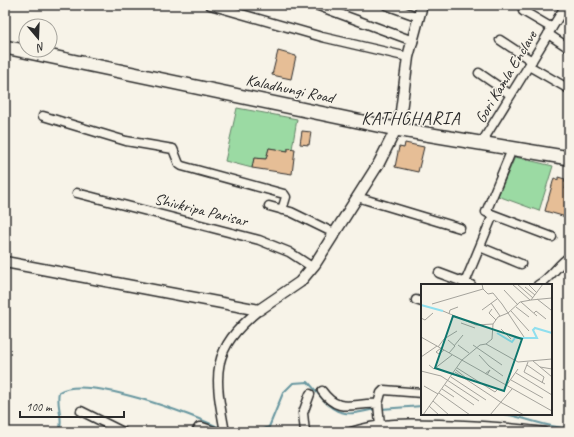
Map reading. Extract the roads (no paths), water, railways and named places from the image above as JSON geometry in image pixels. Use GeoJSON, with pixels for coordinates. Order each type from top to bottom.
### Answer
{"type":"FeatureCollection","features":[{"type":"Feature","properties":{"kind":"main road","name":"Kaladhungi Road"},"geometry":{"type":"LineString","coordinates":[[5,47],[396,129],[513,147],[569,158]]}},
{"type":"Feature","properties":{"kind":"street"},"geometry":{"type":"LineString","coordinates":[[210,5],[322,37],[408,57]]}},
{"type":"Feature","properties":{"kind":"street"},"geometry":{"type":"LineString","coordinates":[[316,5],[413,41]]}},
{"type":"Feature","properties":{"kind":"street"},"geometry":{"type":"LineString","coordinates":[[386,5],[419,17]]}},
{"type":"Feature","properties":{"kind":"street"},"geometry":{"type":"LineString","coordinates":[[224,429],[218,377],[219,363],[225,346],[235,332],[259,310],[300,282],[312,268],[379,162],[396,129],[401,111],[408,57],[422,5]]}},
{"type":"Feature","properties":{"kind":"street"},"geometry":{"type":"LineString","coordinates":[[566,5],[569,8]]}},
{"type":"Feature","properties":{"kind":"street","name":"Gori Kamla Enclave"},"geometry":{"type":"LineString","coordinates":[[482,142],[566,5]]}},
{"type":"Feature","properties":{"kind":"street"},"geometry":{"type":"LineString","coordinates":[[523,11],[550,31],[569,48]]}},
{"type":"Feature","properties":{"kind":"street"},"geometry":{"type":"LineString","coordinates":[[500,40],[530,63],[569,89]]}},
{"type":"Feature","properties":{"kind":"street"},"geometry":{"type":"LineString","coordinates":[[479,73],[511,95]]}},
{"type":"Feature","properties":{"kind":"street"},"geometry":{"type":"LineString","coordinates":[[43,116],[126,140],[173,149],[179,164],[182,166],[284,194],[286,197],[282,210]]}},
{"type":"Feature","properties":{"kind":"street"},"geometry":{"type":"LineString","coordinates":[[513,147],[486,211],[552,237]]}},
{"type":"Feature","properties":{"kind":"street","name":"Shivkripa Parisar"},"geometry":{"type":"LineString","coordinates":[[77,193],[259,240],[289,252],[312,268]]}},
{"type":"Feature","properties":{"kind":"street"},"geometry":{"type":"LineString","coordinates":[[357,197],[460,228]]}},
{"type":"Feature","properties":{"kind":"street"},"geometry":{"type":"LineString","coordinates":[[270,206],[334,233]]}},
{"type":"Feature","properties":{"kind":"street"},"geometry":{"type":"LineString","coordinates":[[439,273],[467,284],[493,215]]}},
{"type":"Feature","properties":{"kind":"street"},"geometry":{"type":"LineString","coordinates":[[480,247],[520,264]]}},
{"type":"Feature","properties":{"kind":"street"},"geometry":{"type":"LineString","coordinates":[[540,284],[546,280],[559,264],[569,257]]}},
{"type":"Feature","properties":{"kind":"street"},"geometry":{"type":"LineString","coordinates":[[5,262],[259,310]]}},
{"type":"Feature","properties":{"kind":"street"},"geometry":{"type":"LineString","coordinates":[[380,425],[379,408],[381,393],[384,390],[421,393]]}},
{"type":"Feature","properties":{"kind":"street"},"geometry":{"type":"LineString","coordinates":[[322,391],[329,401],[345,406],[379,408]]}},
{"type":"Feature","properties":{"kind":"street"},"geometry":{"type":"LineString","coordinates":[[309,432],[303,413],[310,394]]}},
{"type":"Feature","properties":{"kind":"street"},"geometry":{"type":"LineString","coordinates":[[81,411],[123,432]]}},
{"type":"Feature","properties":{"kind":"street"},"geometry":{"type":"LineString","coordinates":[[351,432],[370,429],[380,425],[463,424],[506,426],[545,432]]}},
{"type":"Feature","properties":{"kind":"street"},"geometry":{"type":"LineString","coordinates":[[196,432],[199,427],[202,427],[217,432]]}},
{"type":"Feature","properties":{"kind":"waterway"},"geometry":{"type":"LineString","coordinates":[[257,432],[269,427],[283,393],[293,383],[308,382],[324,401],[339,412],[352,413],[376,409]]}},
{"type":"Feature","properties":{"kind":"waterway"},"geometry":{"type":"LineString","coordinates":[[54,432],[60,428],[61,424],[58,401],[59,392],[73,388],[92,388],[140,398],[165,406],[222,429]]}},
{"type":"Feature","properties":{"kind":"waterway"},"geometry":{"type":"LineString","coordinates":[[381,409],[421,406]]}},
{"type":"Feature","properties":{"kind":"waterway"},"geometry":{"type":"LineString","coordinates":[[508,415],[569,429]]}},
{"type":"Feature","properties":{"kind":"district","name":"KATHGHARIA"},"geometry":{"type":"Point","coordinates":[411,118]}}]}
